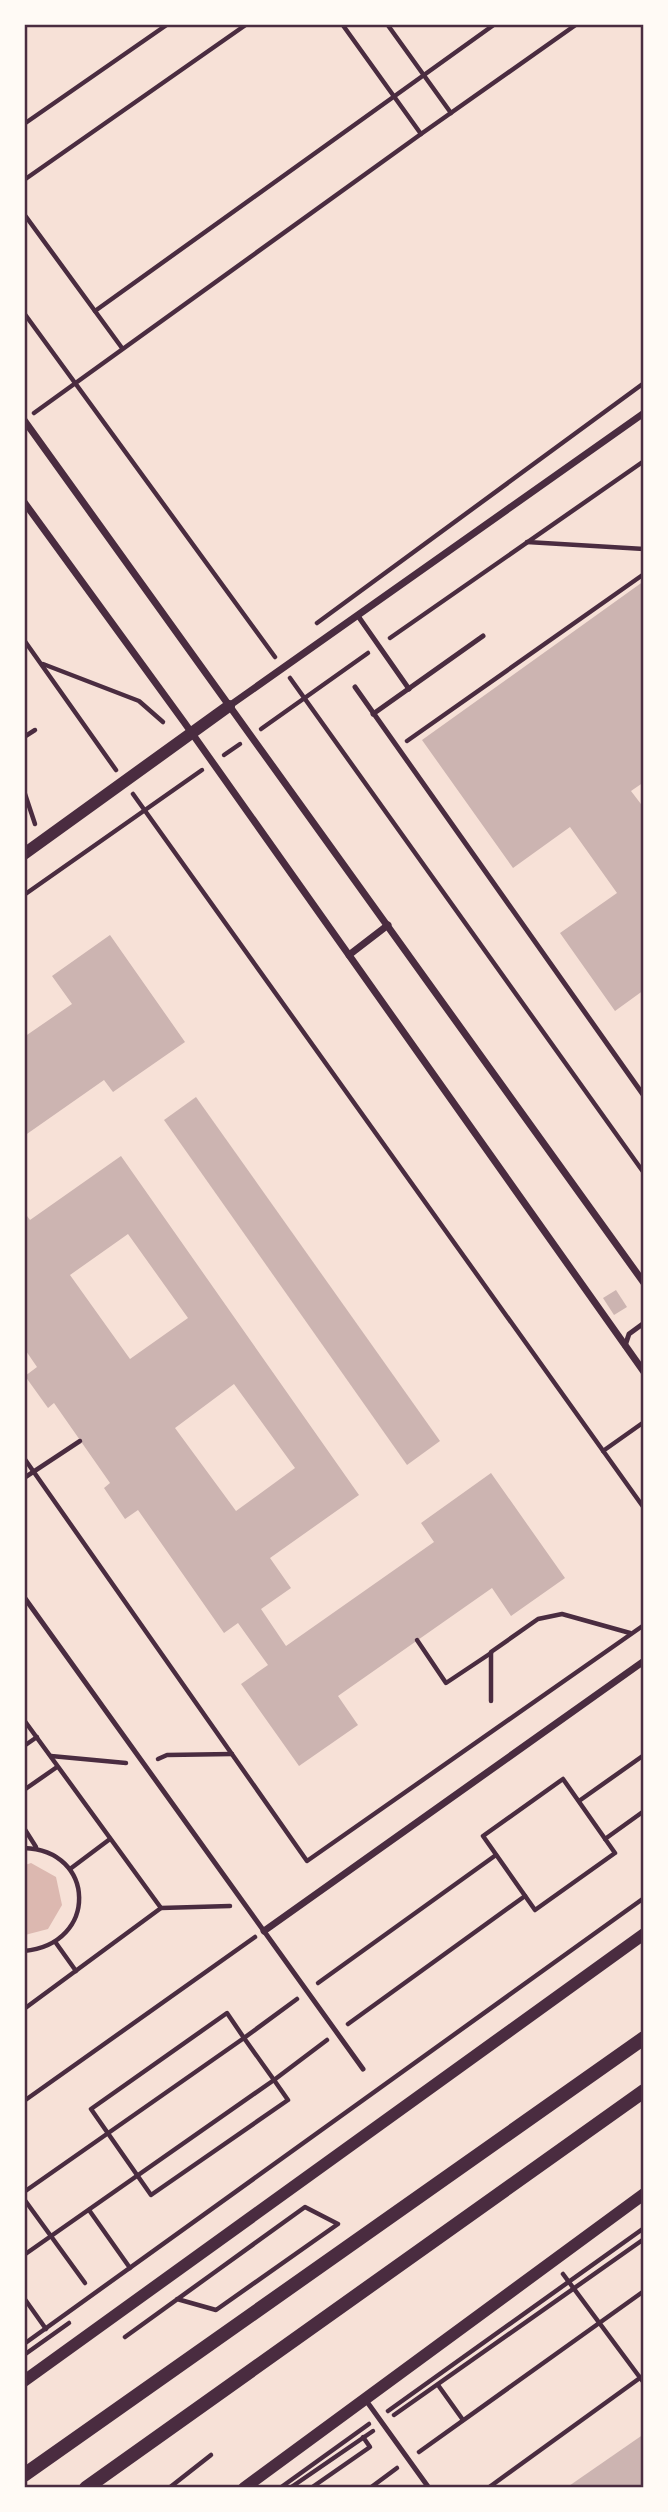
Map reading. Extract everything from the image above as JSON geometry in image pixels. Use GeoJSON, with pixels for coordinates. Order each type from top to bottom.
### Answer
{"type":"FeatureCollection","features":[{"type":"Feature","properties":{"kind":"main road"},"geometry":{"type":"LineString","coordinates":[[24,2475],[643,2039]]}},
{"type":"Feature","properties":{"kind":"main road"},"geometry":{"type":"LineString","coordinates":[[86,2487],[643,2091]]}},
{"type":"Feature","properties":{"kind":"street"},"geometry":{"type":"LineString","coordinates":[[24,854],[643,413]]}},
{"type":"Feature","properties":{"kind":"street"},"geometry":{"type":"LineString","coordinates":[[24,420],[643,1283]]}},
{"type":"Feature","properties":{"kind":"street"},"geometry":{"type":"LineString","coordinates":[[24,502],[192,734],[643,1372]]}},
{"type":"Feature","properties":{"kind":"street"},"geometry":{"type":"LineString","coordinates":[[349,956],[388,925]]}},
{"type":"Feature","properties":{"kind":"street"},"geometry":{"type":"LineString","coordinates":[[264,1931],[643,1661]]}},
{"type":"Feature","properties":{"kind":"street"},"geometry":{"type":"LineString","coordinates":[[24,2381],[643,1934]]}},
{"type":"Feature","properties":{"kind":"street"},"geometry":{"type":"LineString","coordinates":[[244,2487],[643,2194]]}},
{"type":"Feature","properties":{"kind":"lane"},"geometry":{"type":"LineString","coordinates":[[358,615],[409,689]]}},
{"type":"Feature","properties":{"kind":"lane"},"geometry":{"type":"LineString","coordinates":[[373,714],[483,636]]}},
{"type":"Feature","properties":{"kind":"lane"},"geometry":{"type":"LineString","coordinates":[[355,687],[643,1096]]}},
{"type":"Feature","properties":{"kind":"lane"},"geometry":{"type":"LineString","coordinates":[[625,1346],[629,1334],[643,1323]]}},
{"type":"Feature","properties":{"kind":"lane"},"geometry":{"type":"LineString","coordinates":[[24,1597],[363,2069]]}},
{"type":"Feature","properties":{"kind":"lane"},"geometry":{"type":"LineString","coordinates":[[365,2399],[429,2487]]}},
{"type":"Feature","properties":{"kind":"path"},"geometry":{"type":"LineString","coordinates":[[24,124],[168,24]]}},
{"type":"Feature","properties":{"kind":"path"},"geometry":{"type":"LineString","coordinates":[[24,180],[247,24]]}},
{"type":"Feature","properties":{"kind":"path"},"geometry":{"type":"LineString","coordinates":[[342,24],[421,134]]}},
{"type":"Feature","properties":{"kind":"path"},"geometry":{"type":"LineString","coordinates":[[387,24],[451,113]]}},
{"type":"Feature","properties":{"kind":"path"},"geometry":{"type":"LineString","coordinates":[[94,311],[495,24]]}},
{"type":"Feature","properties":{"kind":"path"},"geometry":{"type":"LineString","coordinates":[[24,420],[577,24]]}},
{"type":"Feature","properties":{"kind":"path"},"geometry":{"type":"LineString","coordinates":[[24,214],[122,348]]}},
{"type":"Feature","properties":{"kind":"path"},"geometry":{"type":"LineString","coordinates":[[24,313],[274,655],[643,1173]]}},
{"type":"Feature","properties":{"kind":"path"},"geometry":{"type":"LineString","coordinates":[[311,627],[643,383]]}},
{"type":"Feature","properties":{"kind":"path"},"geometry":{"type":"LineString","coordinates":[[24,895],[643,461]]}},
{"type":"Feature","properties":{"kind":"path"},"geometry":{"type":"LineString","coordinates":[[526,542],[643,549]]}},
{"type":"Feature","properties":{"kind":"path"},"geometry":{"type":"LineString","coordinates":[[411,738],[643,574]]}},
{"type":"Feature","properties":{"kind":"path"},"geometry":{"type":"LineString","coordinates":[[24,640],[643,1508]]}},
{"type":"Feature","properties":{"kind":"path"},"geometry":{"type":"LineString","coordinates":[[274,655],[281,649]]}},
{"type":"Feature","properties":{"kind":"path"},"geometry":{"type":"LineString","coordinates":[[40,663],[139,701],[172,730]]}},
{"type":"Feature","properties":{"kind":"path"},"geometry":{"type":"LineString","coordinates":[[24,737],[35,730]]}},
{"type":"Feature","properties":{"kind":"path"},"geometry":{"type":"LineString","coordinates":[[24,791],[35,824]]}},
{"type":"Feature","properties":{"kind":"path"},"geometry":{"type":"LineString","coordinates":[[603,1451],[643,1422]]}},
{"type":"Feature","properties":{"kind":"path"},"geometry":{"type":"LineString","coordinates":[[24,1478],[80,1441]]}},
{"type":"Feature","properties":{"kind":"path"},"geometry":{"type":"LineString","coordinates":[[24,1458],[307,1861],[643,1625]]}},
{"type":"Feature","properties":{"kind":"path"},"geometry":{"type":"LineString","coordinates":[[417,1640],[446,1682],[538,1619],[562,1614],[631,1633]]}},
{"type":"Feature","properties":{"kind":"path"},"geometry":{"type":"LineString","coordinates":[[491,1652],[491,1701]]}},
{"type":"Feature","properties":{"kind":"path"},"geometry":{"type":"LineString","coordinates":[[24,1720],[161,1908]]}},
{"type":"Feature","properties":{"kind":"path"},"geometry":{"type":"LineString","coordinates":[[24,1746],[37,1737]]}},
{"type":"Feature","properties":{"kind":"path"},"geometry":{"type":"LineString","coordinates":[[50,1756],[145,1765],[167,1755],[232,1754]]}},
{"type":"Feature","properties":{"kind":"path"},"geometry":{"type":"LineString","coordinates":[[579,1801],[643,1755]]}},
{"type":"Feature","properties":{"kind":"path"},"geometry":{"type":"LineString","coordinates":[[24,1790],[57,1767]]}},
{"type":"Feature","properties":{"kind":"path"},"geometry":{"type":"LineString","coordinates":[[563,1779],[579,1801],[615,1853],[535,1910],[482,1836],[563,1779]]}},
{"type":"Feature","properties":{"kind":"path"},"geometry":{"type":"LineString","coordinates":[[605,1839],[643,1811]]}},
{"type":"Feature","properties":{"kind":"path"},"geometry":{"type":"LineString","coordinates":[[24,1828],[37,1848]]}},
{"type":"Feature","properties":{"kind":"path"},"geometry":{"type":"LineString","coordinates":[[70,1869],[110,1839]]}},
{"type":"Feature","properties":{"kind":"path"},"geometry":{"type":"LineString","coordinates":[[24,1847],[50,1852],[70,1869],[77,1884],[79,1900],[76,1917],[68,1931],[56,1942],[41,1949],[24,1951]]}},
{"type":"Feature","properties":{"kind":"path"},"geometry":{"type":"LineString","coordinates":[[24,2192],[244,2038],[496,1855]]}},
{"type":"Feature","properties":{"kind":"path"},"geometry":{"type":"LineString","coordinates":[[24,2255],[274,2080],[525,1896]]}},
{"type":"Feature","properties":{"kind":"path"},"geometry":{"type":"LineString","coordinates":[[24,2344],[643,1898]]}},
{"type":"Feature","properties":{"kind":"path"},"geometry":{"type":"LineString","coordinates":[[24,2009],[161,1908],[246,1906]]}},
{"type":"Feature","properties":{"kind":"path"},"geometry":{"type":"LineString","coordinates":[[24,2101],[264,1931]]}},
{"type":"Feature","properties":{"kind":"path"},"geometry":{"type":"LineString","coordinates":[[56,1942],[76,1971]]}},
{"type":"Feature","properties":{"kind":"path"},"geometry":{"type":"LineString","coordinates":[[227,2013],[244,2038],[288,2100],[151,2195],[91,2109],[227,2013]]}},
{"type":"Feature","properties":{"kind":"path"},"geometry":{"type":"LineString","coordinates":[[24,2199],[85,2283]]}},
{"type":"Feature","properties":{"kind":"path"},"geometry":{"type":"LineString","coordinates":[[125,2337],[177,2299],[305,2207],[338,2224],[216,2311],[177,2299]]}},
{"type":"Feature","properties":{"kind":"path"},"geometry":{"type":"LineString","coordinates":[[89,2210],[130,2268]]}},
{"type":"Feature","properties":{"kind":"path"},"geometry":{"type":"LineString","coordinates":[[280,2487],[643,2228]]}},
{"type":"Feature","properties":{"kind":"path"},"geometry":{"type":"LineString","coordinates":[[290,2487],[643,2239]]}},
{"type":"Feature","properties":{"kind":"path"},"geometry":{"type":"LineString","coordinates":[[488,2487],[642,2378],[553,2260]]}},
{"type":"Feature","properties":{"kind":"path"},"geometry":{"type":"LineString","coordinates":[[370,2487],[643,2291]]}},
{"type":"Feature","properties":{"kind":"path"},"geometry":{"type":"LineString","coordinates":[[24,2298],[46,2329]]}},
{"type":"Feature","properties":{"kind":"path"},"geometry":{"type":"LineString","coordinates":[[438,2385],[463,2420]]}},
{"type":"Feature","properties":{"kind":"path"},"geometry":{"type":"LineString","coordinates":[[311,2487],[370,2447],[363,2437]]}},
{"type":"Feature","properties":{"kind":"path"},"geometry":{"type":"LineString","coordinates":[[169,2487],[211,2455]]}},
{"type":"Feature","properties":{"kind":"shaded area"},"geometry":{"type":"Polygon","coordinates":[[[31,1863],[56,1877],[62,1905],[48,1929],[25,1935],[25,1865],[31,1863]]]}},
{"type":"Feature","properties":{"kind":"building"},"geometry":{"type":"Polygon","coordinates":[[[644,581],[644,782],[631,791],[644,808],[644,990],[615,1011],[560,933],[617,893],[570,827],[513,868],[422,740],[644,581]]]}},
{"type":"Feature","properties":{"kind":"building"},"geometry":{"type":"Polygon","coordinates":[[[110,935],[185,1042],[113,1092],[104,1080],[24,1136],[24,1037],[72,1004],[52,976],[110,935]]]}},
{"type":"Feature","properties":{"kind":"building"},"geometry":{"type":"Polygon","coordinates":[[[196,1097],[440,1441],[407,1465],[164,1120],[196,1097]]]}},
{"type":"Feature","properties":{"kind":"building"},"geometry":{"type":"Polygon","coordinates":[[[121,1156],[359,1495],[270,1558],[291,1588],[261,1609],[286,1646],[434,1542],[421,1523],[491,1473],[565,1578],[511,1616],[492,1588],[338,1696],[358,1725],[299,1766],[241,1684],[268,1665],[238,1623],[224,1633],[138,1510],[125,1519],[104,1488],[110,1483],[54,1403],[48,1408],[25,1376],[37,1367],[24,1348],[24,1212],[30,1220],[121,1156]],[[128,1234],[70,1275],[130,1359],[188,1318],[128,1234]],[[234,1384],[175,1428],[236,1511],[295,1468],[234,1384]]]}},
{"type":"Feature","properties":{"kind":"building"},"geometry":{"type":"Polygon","coordinates":[[[616,1290],[627,1307],[614,1315],[603,1298],[616,1290]]]}},
{"type":"Feature","properties":{"kind":"building"},"geometry":{"type":"Polygon","coordinates":[[[644,2434],[644,2488],[566,2488],[644,2434]]]}}]}
